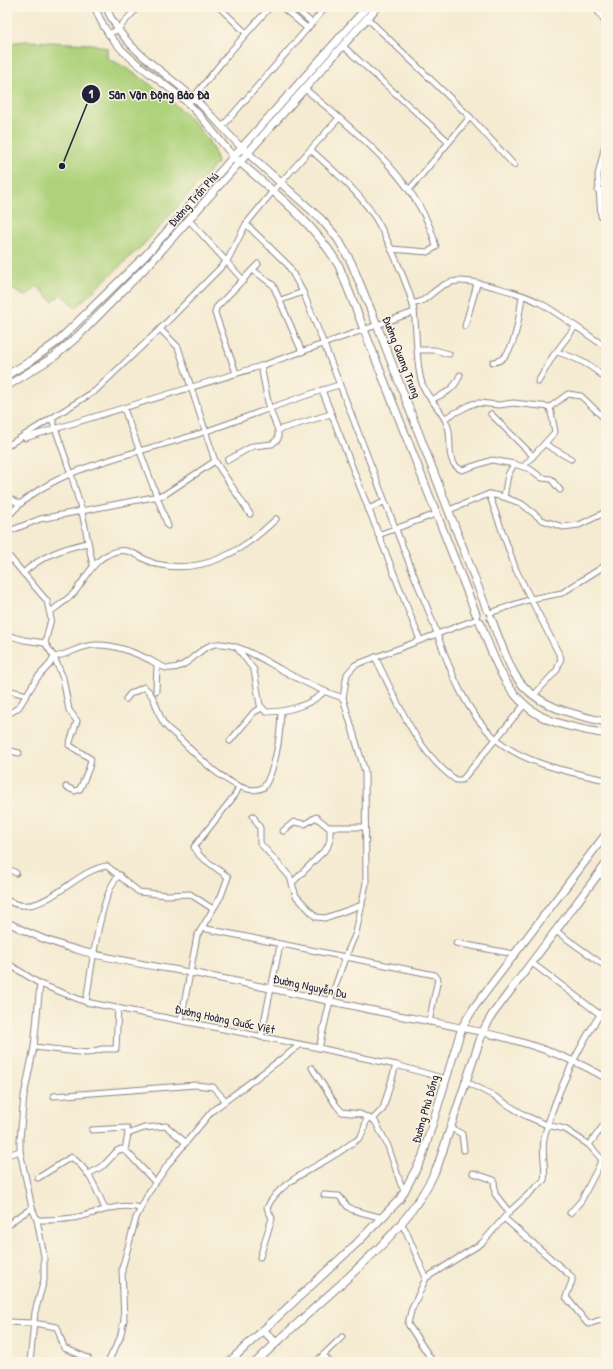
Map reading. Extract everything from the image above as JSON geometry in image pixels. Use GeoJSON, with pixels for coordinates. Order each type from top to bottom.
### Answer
{"type":"FeatureCollection","features":[{"type":"Feature","properties":{"kind":"main road","name":"Đường Trần Phú"},"geometry":{"type":"LineString","coordinates":[[7,375],[49,349],[146,255],[366,11],[378,7]]}},
{"type":"Feature","properties":{"kind":"main road","name":"Đường Trần Phú"},"geometry":{"type":"LineString","coordinates":[[7,386],[55,356],[79,335],[152,261],[343,46],[366,11]]}},
{"type":"Feature","properties":{"kind":"main road","name":"Đường Quang Trung"},"geometry":{"type":"LineString","coordinates":[[242,148],[281,181],[316,214],[338,239],[356,273],[489,613],[516,675],[534,695],[561,711],[606,722]]}},
{"type":"Feature","properties":{"kind":"main road","name":"Đường Quang Trung"},"geometry":{"type":"LineString","coordinates":[[234,158],[302,217],[327,245],[339,266],[436,514],[505,682],[525,704],[546,719],[606,734]]}},
{"type":"Feature","properties":{"kind":"main road"},"geometry":{"type":"LineString","coordinates":[[481,609],[489,613],[486,623],[478,618],[481,609]]}},
{"type":"Feature","properties":{"kind":"main road","name":"Đường Phù Đổng"},"geometry":{"type":"LineString","coordinates":[[229,1362],[383,1218],[405,1190],[422,1158],[462,1027],[475,1006],[606,834]]}},
{"type":"Feature","properties":{"kind":"main road"},"geometry":{"type":"LineString","coordinates":[[256,1362],[370,1257],[402,1225],[429,1185],[438,1165],[483,1031],[492,1015],[606,864]]}},
{"type":"Feature","properties":{"kind":"main road"},"geometry":{"type":"LineString","coordinates":[[263,1330],[276,1343]]}},
{"type":"Feature","properties":{"kind":"street"},"geometry":{"type":"LineString","coordinates":[[95,7],[108,34],[129,58],[188,104],[206,121],[234,158]]}},
{"type":"Feature","properties":{"kind":"street"},"geometry":{"type":"LineString","coordinates":[[106,7],[118,30],[136,51],[194,98],[242,148]]}},
{"type":"Feature","properties":{"kind":"street"},"geometry":{"type":"LineString","coordinates":[[108,34],[118,30],[138,7]]}},
{"type":"Feature","properties":{"kind":"street"},"geometry":{"type":"LineString","coordinates":[[219,7],[246,33]]}},
{"type":"Feature","properties":{"kind":"street"},"geometry":{"type":"LineString","coordinates":[[188,104],[246,33],[270,7]]}},
{"type":"Feature","properties":{"kind":"street"},"geometry":{"type":"LineString","coordinates":[[282,7],[307,28]]}},
{"type":"Feature","properties":{"kind":"street"},"geometry":{"type":"LineString","coordinates":[[294,7],[312,23]]}},
{"type":"Feature","properties":{"kind":"street"},"geometry":{"type":"LineString","coordinates":[[222,127],[326,7]]}},
{"type":"Feature","properties":{"kind":"street"},"geometry":{"type":"LineString","coordinates":[[596,7],[603,13],[606,22]]}},
{"type":"Feature","properties":{"kind":"street"},"geometry":{"type":"LineString","coordinates":[[366,11],[470,117],[514,165]]}},
{"type":"Feature","properties":{"kind":"street"},"geometry":{"type":"LineString","coordinates":[[343,46],[449,142]]}},
{"type":"Feature","properties":{"kind":"street"},"geometry":{"type":"LineString","coordinates":[[305,89],[340,118],[371,147],[409,190],[423,214],[436,247],[428,252],[391,249]]}},
{"type":"Feature","properties":{"kind":"street"},"geometry":{"type":"LineString","coordinates":[[409,190],[470,117]]}},
{"type":"Feature","properties":{"kind":"street"},"geometry":{"type":"LineString","coordinates":[[7,446],[20,440],[95,391],[160,328],[226,261],[246,224],[272,191],[340,118]]}},
{"type":"Feature","properties":{"kind":"street"},"geometry":{"type":"LineString","coordinates":[[601,216],[598,175],[606,141]]}},
{"type":"Feature","properties":{"kind":"street"},"geometry":{"type":"LineString","coordinates":[[311,150],[364,202],[380,226],[391,249],[413,303],[421,381],[445,418],[449,429],[451,461],[456,467],[462,470],[492,460],[524,466],[542,478],[551,479],[560,490]]}},
{"type":"Feature","properties":{"kind":"street"},"geometry":{"type":"LineString","coordinates":[[598,190],[606,191]]}},
{"type":"Feature","properties":{"kind":"street"},"geometry":{"type":"LineString","coordinates":[[189,220],[244,281]]}},
{"type":"Feature","properties":{"kind":"street"},"geometry":{"type":"LineString","coordinates":[[246,224],[288,265],[303,292],[384,502],[457,682],[472,713],[497,740],[534,761],[568,772],[606,780]]}},
{"type":"Feature","properties":{"kind":"street"},"geometry":{"type":"LineString","coordinates":[[236,373],[215,312],[216,308],[244,281],[258,264]]}},
{"type":"Feature","properties":{"kind":"street"},"geometry":{"type":"LineString","coordinates":[[253,270],[269,280],[281,300],[302,352]]}},
{"type":"Feature","properties":{"kind":"street"},"geometry":{"type":"LineString","coordinates":[[413,303],[423,301],[436,288],[446,283],[458,280],[491,286],[539,302],[575,328],[606,347]]}},
{"type":"Feature","properties":{"kind":"street"},"geometry":{"type":"LineString","coordinates":[[464,326],[477,284]]}},
{"type":"Feature","properties":{"kind":"street"},"geometry":{"type":"LineString","coordinates":[[281,300],[303,292]]}},
{"type":"Feature","properties":{"kind":"street"},"geometry":{"type":"LineString","coordinates":[[493,362],[503,360],[514,341],[522,297]]}},
{"type":"Feature","properties":{"kind":"street"},"geometry":{"type":"LineString","coordinates":[[20,440],[260,366],[414,312]]}},
{"type":"Feature","properties":{"kind":"street"},"geometry":{"type":"LineString","coordinates":[[160,328],[176,344],[192,387],[215,461],[250,514]]}},
{"type":"Feature","properties":{"kind":"street"},"geometry":{"type":"LineString","coordinates":[[538,382],[543,376],[546,366],[575,328]]}},
{"type":"Feature","properties":{"kind":"street"},"geometry":{"type":"LineString","coordinates":[[418,350],[435,350],[449,354]]}},
{"type":"Feature","properties":{"kind":"street"},"geometry":{"type":"LineString","coordinates":[[557,352],[577,358],[590,365],[606,379]]}},
{"type":"Feature","properties":{"kind":"street"},"geometry":{"type":"LineString","coordinates":[[228,460],[253,446],[272,444],[278,439],[278,430],[269,407],[260,366]]}},
{"type":"Feature","properties":{"kind":"street"},"geometry":{"type":"LineString","coordinates":[[432,399],[447,393],[455,387],[460,376]]}},
{"type":"Feature","properties":{"kind":"street"},"geometry":{"type":"LineString","coordinates":[[7,518],[20,504],[47,484],[71,474],[140,451],[206,432],[269,407],[339,385]]}},
{"type":"Feature","properties":{"kind":"street"},"geometry":{"type":"LineString","coordinates":[[322,390],[420,640]]}},
{"type":"Feature","properties":{"kind":"street"},"geometry":{"type":"LineString","coordinates":[[445,418],[472,404],[479,403],[493,405],[513,403],[550,407],[568,394],[575,394],[581,396],[606,420]]}},
{"type":"Feature","properties":{"kind":"street"},"geometry":{"type":"LineString","coordinates":[[524,466],[556,432],[550,407]]}},
{"type":"Feature","properties":{"kind":"street"},"geometry":{"type":"LineString","coordinates":[[124,409],[168,526]]}},
{"type":"Feature","properties":{"kind":"street"},"geometry":{"type":"LineString","coordinates":[[278,430],[331,414]]}},
{"type":"Feature","properties":{"kind":"street"},"geometry":{"type":"LineString","coordinates":[[491,414],[534,456]]}},
{"type":"Feature","properties":{"kind":"street"},"geometry":{"type":"LineString","coordinates":[[52,419],[82,512],[92,566]]}},
{"type":"Feature","properties":{"kind":"street"},"geometry":{"type":"LineString","coordinates":[[545,444],[571,459]]}},
{"type":"Feature","properties":{"kind":"street"},"geometry":{"type":"LineString","coordinates":[[7,532],[40,519],[168,494],[215,461]]}},
{"type":"Feature","properties":{"kind":"street"},"geometry":{"type":"LineString","coordinates":[[504,497],[508,475],[514,464]]}},
{"type":"Feature","properties":{"kind":"street"},"geometry":{"type":"LineString","coordinates":[[489,494],[516,570],[561,658],[557,670],[534,695]]}},
{"type":"Feature","properties":{"kind":"street"},"geometry":{"type":"LineString","coordinates":[[449,510],[489,494],[504,497],[522,504],[542,520],[563,527],[580,525],[606,512]]}},
{"type":"Feature","properties":{"kind":"street"},"geometry":{"type":"LineString","coordinates":[[7,497],[20,504]]}},
{"type":"Feature","properties":{"kind":"street"},"geometry":{"type":"LineString","coordinates":[[368,509],[384,502]]}},
{"type":"Feature","properties":{"kind":"street"},"geometry":{"type":"LineString","coordinates":[[378,535],[436,514]]}},
{"type":"Feature","properties":{"kind":"street"},"geometry":{"type":"LineString","coordinates":[[50,612],[72,595],[92,566],[108,554],[118,550],[129,550],[142,559],[156,564],[178,566],[217,561],[246,546],[276,519]]}},
{"type":"Feature","properties":{"kind":"street"},"geometry":{"type":"LineString","coordinates":[[23,573],[37,561],[52,552],[87,543]]}},
{"type":"Feature","properties":{"kind":"street"},"geometry":{"type":"LineString","coordinates":[[7,554],[44,596],[51,619],[46,644],[54,657],[63,678],[69,710],[77,721],[68,745],[90,759],[89,768],[80,789],[75,791],[66,787]]}},
{"type":"Feature","properties":{"kind":"street"},"geometry":{"type":"LineString","coordinates":[[489,613],[531,599],[562,593],[606,566]]}},
{"type":"Feature","properties":{"kind":"street"},"geometry":{"type":"LineString","coordinates":[[319,1048],[330,1001],[345,958],[356,933],[366,883],[365,772],[343,698],[346,678],[349,670],[356,665],[478,618]]}},
{"type":"Feature","properties":{"kind":"street"},"geometry":{"type":"LineString","coordinates":[[7,635],[46,644]]}},
{"type":"Feature","properties":{"kind":"street"},"geometry":{"type":"LineString","coordinates":[[7,711],[12,712],[17,709],[37,678],[50,664],[54,657],[94,645],[112,646],[128,651],[157,665],[175,668],[183,666],[199,652],[212,645],[222,644],[245,650],[324,692],[343,698]]}},
{"type":"Feature","properties":{"kind":"street"},"geometry":{"type":"LineString","coordinates":[[238,649],[254,670],[260,705],[266,712],[281,712],[310,701],[324,692]]}},
{"type":"Feature","properties":{"kind":"street"},"geometry":{"type":"LineString","coordinates":[[375,657],[408,721],[429,755],[456,780],[462,780],[497,740],[525,704]]}},
{"type":"Feature","properties":{"kind":"street"},"geometry":{"type":"LineString","coordinates":[[156,691],[157,665]]}},
{"type":"Feature","properties":{"kind":"street"},"geometry":{"type":"LineString","coordinates":[[126,699],[142,687],[146,689],[152,694],[162,720],[168,729],[195,756],[239,787],[261,789],[271,774],[279,739],[281,712]]}},
{"type":"Feature","properties":{"kind":"street"},"geometry":{"type":"LineString","coordinates":[[7,690],[27,695]]}},
{"type":"Feature","properties":{"kind":"street"},"geometry":{"type":"LineString","coordinates":[[230,741],[254,712],[262,708]]}},
{"type":"Feature","properties":{"kind":"street"},"geometry":{"type":"LineString","coordinates":[[7,750],[19,753]]}},
{"type":"Feature","properties":{"kind":"street"},"geometry":{"type":"LineString","coordinates":[[181,1020],[197,936],[213,909],[228,876],[200,856],[194,847],[235,795],[239,787]]}},
{"type":"Feature","properties":{"kind":"street"},"geometry":{"type":"LineString","coordinates":[[253,816],[260,828],[260,844],[293,882],[296,896],[316,917],[325,918],[362,905]]}},
{"type":"Feature","properties":{"kind":"street"},"geometry":{"type":"LineString","coordinates":[[283,831],[294,822],[305,824],[316,817],[330,827],[365,827]]}},
{"type":"Feature","properties":{"kind":"street"},"geometry":{"type":"LineString","coordinates":[[293,882],[327,848],[330,840],[330,827]]}},
{"type":"Feature","properties":{"kind":"street"},"geometry":{"type":"LineString","coordinates":[[7,900],[21,906],[37,904],[85,874],[105,866],[111,868],[139,892],[167,895],[190,894],[213,909]]}},
{"type":"Feature","properties":{"kind":"street"},"geometry":{"type":"LineString","coordinates":[[7,868],[16,873]]}},
{"type":"Feature","properties":{"kind":"street"},"geometry":{"type":"LineString","coordinates":[[599,874],[606,879]]}},
{"type":"Feature","properties":{"kind":"street"},"geometry":{"type":"LineString","coordinates":[[86,1002],[93,955],[108,892],[114,881],[120,875]]}},
{"type":"Feature","properties":{"kind":"street","name":"Đường Nguyễn Du"},"geometry":{"type":"LineString","coordinates":[[7,922],[40,938],[93,955],[189,972],[429,1022],[483,1031],[540,1048],[574,1062],[606,1078]]}},
{"type":"Feature","properties":{"kind":"street"},"geometry":{"type":"LineString","coordinates":[[202,928],[435,976],[438,979],[429,1022]]}},
{"type":"Feature","properties":{"kind":"street"},"geometry":{"type":"LineString","coordinates":[[556,931],[606,967]]}},
{"type":"Feature","properties":{"kind":"street"},"geometry":{"type":"LineString","coordinates":[[456,943],[514,954]]}},
{"type":"Feature","properties":{"kind":"street"},"geometry":{"type":"LineString","coordinates":[[261,1037],[280,944]]}},
{"type":"Feature","properties":{"kind":"street","name":"Đường Hoàng Quốc Việt"},"geometry":{"type":"LineString","coordinates":[[7,963],[40,984],[86,1002],[319,1048],[396,1065],[446,1079]]}},
{"type":"Feature","properties":{"kind":"street"},"geometry":{"type":"LineString","coordinates":[[532,963],[606,1019]]}},
{"type":"Feature","properties":{"kind":"street"},"geometry":{"type":"LineString","coordinates":[[30,1362],[33,1323],[44,1274],[44,1256],[20,1151],[22,1116],[34,1047],[40,984]]}},
{"type":"Feature","properties":{"kind":"street"},"geometry":{"type":"LineString","coordinates":[[433,1362],[408,1324],[413,1305],[426,1278],[482,1243],[509,1212],[544,1180],[542,1149],[547,1125],[574,1062],[600,1014],[606,1006]]}},
{"type":"Feature","properties":{"kind":"street"},"geometry":{"type":"LineString","coordinates":[[34,1047],[87,1053],[102,1049],[116,1049],[118,1008]]}},
{"type":"Feature","properties":{"kind":"street"},"geometry":{"type":"LineString","coordinates":[[108,1362],[120,1338],[124,1320],[122,1269],[132,1230],[140,1208],[155,1182],[198,1125],[225,1100],[269,1070],[300,1045]]}},
{"type":"Feature","properties":{"kind":"street"},"geometry":{"type":"LineString","coordinates":[[373,1119],[383,1109],[396,1065]]}},
{"type":"Feature","properties":{"kind":"street"},"geometry":{"type":"LineString","coordinates":[[312,1068],[339,1109],[346,1114],[360,1114],[367,1118],[373,1119]]}},
{"type":"Feature","properties":{"kind":"street"},"geometry":{"type":"LineString","coordinates":[[465,1081],[492,1095],[526,1116],[547,1125],[565,1130],[589,1145],[604,1162],[581,1201],[570,1213]]}},
{"type":"Feature","properties":{"kind":"street"},"geometry":{"type":"LineString","coordinates":[[54,1096],[196,1085],[213,1087],[225,1100]]}},
{"type":"Feature","properties":{"kind":"street"},"geometry":{"type":"LineString","coordinates":[[260,1256],[272,1218],[267,1208],[269,1204],[280,1190],[297,1177],[339,1153],[359,1138],[367,1118]]}},
{"type":"Feature","properties":{"kind":"street"},"geometry":{"type":"LineString","coordinates":[[373,1119],[388,1146],[401,1185],[405,1190]]}},
{"type":"Feature","properties":{"kind":"street"},"geometry":{"type":"LineString","coordinates":[[589,1145],[606,1122]]}},
{"type":"Feature","properties":{"kind":"street"},"geometry":{"type":"LineString","coordinates":[[128,1134],[144,1128],[166,1126],[185,1142]]}},
{"type":"Feature","properties":{"kind":"street"},"geometry":{"type":"LineString","coordinates":[[92,1130],[127,1128],[128,1134],[125,1150]]}},
{"type":"Feature","properties":{"kind":"street"},"geometry":{"type":"LineString","coordinates":[[451,1128],[462,1134],[464,1150]]}},
{"type":"Feature","properties":{"kind":"street"},"geometry":{"type":"LineString","coordinates":[[125,1150],[155,1182]]}},
{"type":"Feature","properties":{"kind":"street"},"geometry":{"type":"LineString","coordinates":[[89,1174],[104,1165],[117,1151],[125,1150]]}},
{"type":"Feature","properties":{"kind":"street"},"geometry":{"type":"LineString","coordinates":[[7,1155],[20,1151]]}},
{"type":"Feature","properties":{"kind":"street"},"geometry":{"type":"LineString","coordinates":[[38,1178],[71,1157],[83,1166],[89,1174],[105,1209]]}},
{"type":"Feature","properties":{"kind":"street"},"geometry":{"type":"LineString","coordinates":[[473,1173],[494,1180],[495,1194],[509,1212]]}},
{"type":"Feature","properties":{"kind":"street"},"geometry":{"type":"LineString","coordinates":[[324,1195],[339,1196],[348,1207],[353,1210],[383,1218]]}},
{"type":"Feature","properties":{"kind":"street"},"geometry":{"type":"LineString","coordinates":[[37,1220],[78,1217],[116,1206],[130,1205],[140,1208]]}},
{"type":"Feature","properties":{"kind":"street"},"geometry":{"type":"LineString","coordinates":[[8,1225],[32,1208]]}},
{"type":"Feature","properties":{"kind":"street"},"geometry":{"type":"LineString","coordinates":[[504,1218],[572,1277],[572,1282],[566,1297],[587,1323],[590,1324],[606,1318]]}},
{"type":"Feature","properties":{"kind":"street"},"geometry":{"type":"LineString","coordinates":[[402,1225],[426,1278]]}},
{"type":"Feature","properties":{"kind":"street"},"geometry":{"type":"LineString","coordinates":[[7,1322],[33,1323],[58,1327],[64,1348],[88,1358]]}},
{"type":"Feature","properties":{"kind":"street"},"geometry":{"type":"LineString","coordinates":[[316,1362],[342,1337]]}},
{"type":"Feature","properties":{"kind":"street"},"geometry":{"type":"LineString","coordinates":[[323,1355],[330,1362]]}},
{"type":"Feature","properties":{"kind":"green space"},"geometry":{"type":"Polygon","coordinates":[[[25,41],[92,44],[107,48],[107,58],[134,73],[182,110],[206,137],[213,149],[217,163],[145,243],[75,308],[61,294],[53,302],[37,286],[26,297],[7,286],[7,43],[25,41]]]}},
{"type":"Feature","properties":{"kind":"place","name":"Sân Vận Động Bảo Đà"},"geometry":{"type":"Point","coordinates":[62,166]}}]}
